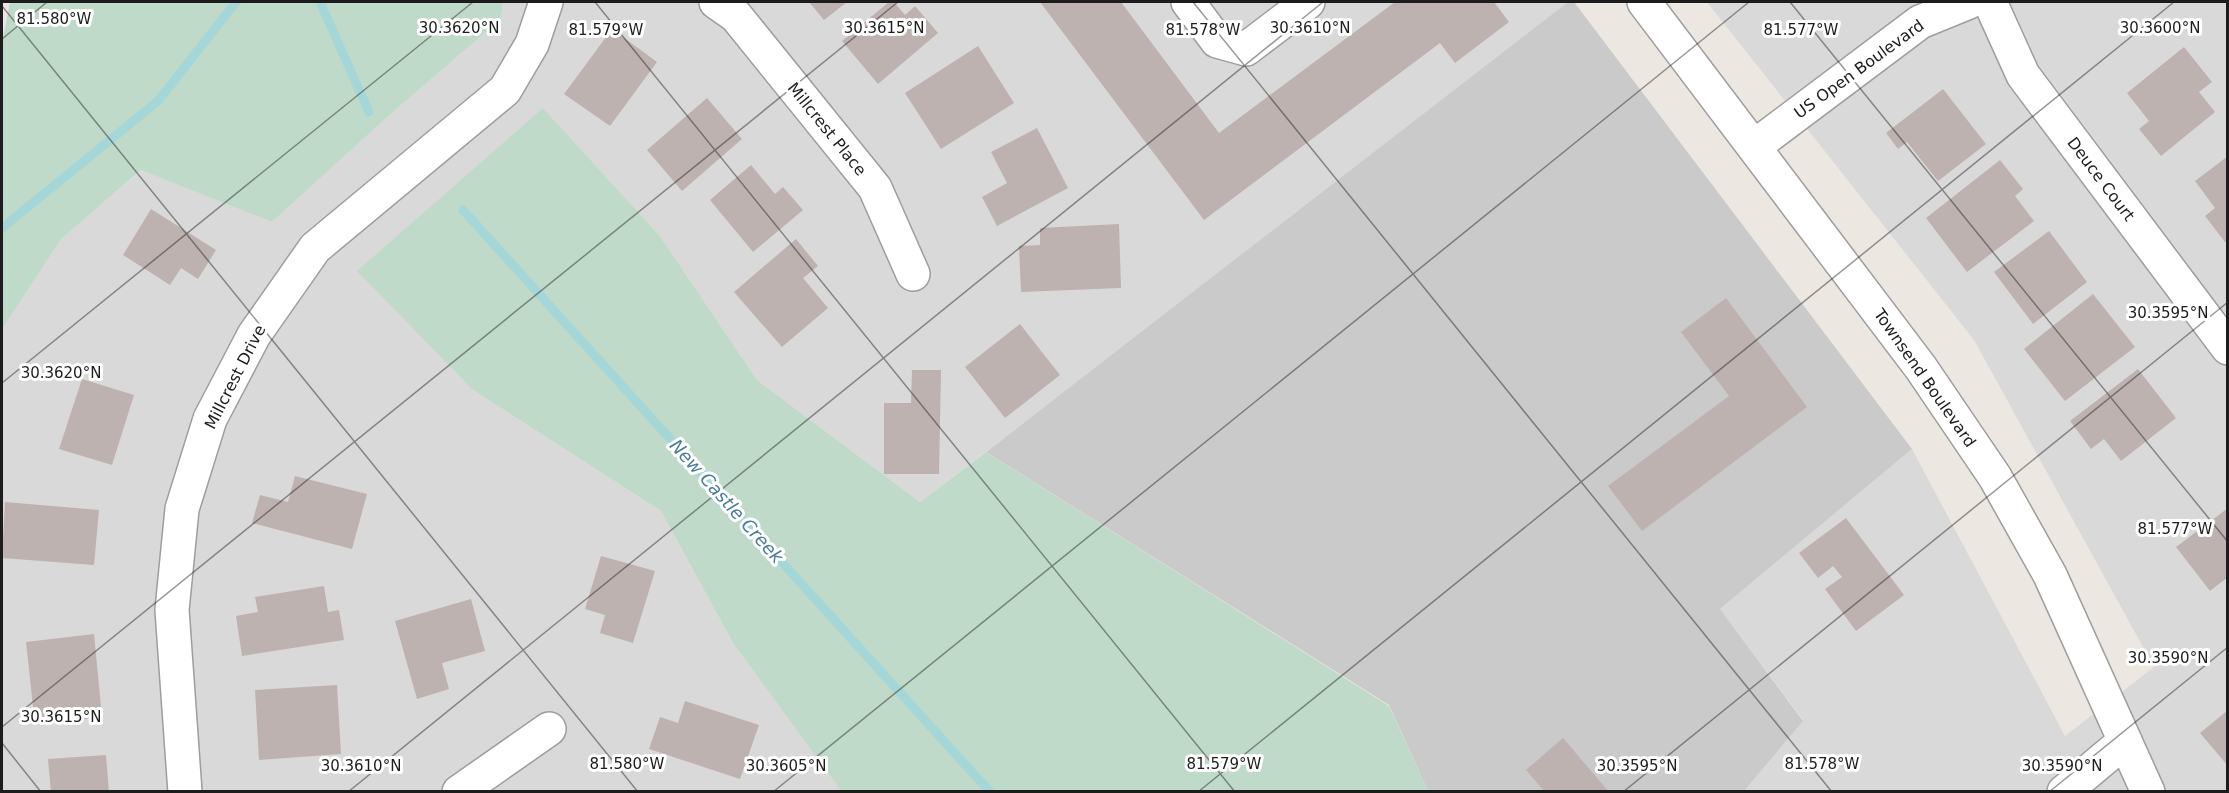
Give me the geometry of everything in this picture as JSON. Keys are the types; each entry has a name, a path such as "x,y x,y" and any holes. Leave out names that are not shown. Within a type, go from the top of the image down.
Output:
{"street":[{"name":"Millcrest Drive","path":"185,792 172,610 182,509 210,419 254,335 315,248 505,90 532,44 546,2"},
{"name":"Millcrest Place","path":"716,2 735,16 875,189 914,274"},
{"path":"1188,2 1218,41 1246,49 1308,2"},
{"name":"Townsend Boulevard","path":"1644,2 1921,368 1995,477 2050,575 2148,792"},
{"name":"US Open Boulevard","path":"1755,146 1920,22 1969,2"},
{"name":"Deuce Court","path":"1990,2 2023,75 2228,348"},
{"path":"459,792 549,729"},
{"path":"2064,792 2125,741"}],"shaded area":[{"path":"503,2 1568,2 920,502 757,380 660,236 543,108 473,390 661,511 733,643 841,791 2,792 2,329 61,238 142,170 272,222 394,111 501,19"},
{"path":"1568,2 1574,2 1912,449 1720,609 1803,721 1743,792 1428,791 1389,705 986,452"},
{"path":"1707,2 2227,2 2227,791 1743,791 1803,720 1720,609 1912,449 2065,736 2154,667 1974,340"}],"green space":[{"path":"10,2 503,2 501,19 394,111 272,222 141,170 61,239 2,329 2,42"},
{"path":"543,108 660,236 757,380 920,502 986,452 1389,706 1428,791 841,791 733,643 661,511 473,390 357,271"}],"building":[{"path":"809,2 847,2 824,20"},
{"path":"889,2 894,2 905,15 915,6 938,33 878,84 842,41"},
{"path":"1040,2 1121,2 1219,133 1395,2 1494,2 1509,22 1455,63 1440,43 1204,220"},
{"path":"612,29 657,62 610,126 564,94"},
{"path":"978,46 1014,103 941,149 905,93"},
{"path":"2184,47 2212,82 2199,92 2215,112 2161,156 2139,129 2149,121 2127,93"},
{"path":"1943,89 1986,144 1938,181 1907,142 1898,149 1886,133"},
{"path":"707,98 742,139 682,191 647,150"},
{"path":"1037,128 1068,188 997,226 982,197 1007,183 991,152"},
{"path":"2228,156 2228,240 2225,242 2205,216 2215,208 2195,181"},
{"path":"2000,160 2023,189 2015,196 2034,221 1967,272 1926,218"},
{"path":"751,165 775,194 783,187 803,210 753,252 710,200"},
{"path":"151,209 216,250 198,279 181,268 170,285 123,255"},
{"path":"1119,224 1121,288 1021,292 1019,246 1040,245 1040,228"},
{"path":"2049,231 2087,282 2033,324 1994,272"},
{"path":"796,239 818,266 803,278 828,308 782,347 734,292"},
{"path":"2093,294 2135,347 2065,401 2024,349"},
{"path":"1726,298 1807,407 1642,531 1608,486 1729,396 1681,332"},
{"path":"1020,324 1060,375 1005,418 965,367"},
{"path":"2138,369 2176,418 2121,461 2104,439 2091,449 2070,421"},
{"path":"912,370 941,370 939,474 884,474 884,403 911,403"},
{"path":"82,379 134,395 112,465 59,449"},
{"path":"295,476 367,494 352,549 252,523 260,495 288,502"},
{"path":"5,502 99,510 94,565 2,558"},
{"path":"2228,508 2228,577 2210,591 2176,547"},
{"path":"1846,518 1904,595 1856,631 1825,589 1842,577 1833,566 1818,578 1799,553"},
{"path":"601,556 655,571 633,643 600,633 605,615 585,609"},
{"path":"324,586 328,612 339,610 344,640 242,656 236,616 258,612 255,597"},
{"path":"471,599 485,651 442,663 449,689 417,699 395,621"},
{"path":"94,634 102,717 35,725 26,642"},
{"path":"337,685 341,754 259,760 255,690"},
{"path":"685,701 759,725 740,779 649,749 660,717 678,723"},
{"path":"2228,710 2228,766 2200,733"},
{"path":"1563,738 1609,792 1545,792 1526,770"},
{"path":"106,755 109,792 51,792 48,759"}],"waterway":[{"path":"2,228 158,101 236,2"},
{"path":"320,2 369,112"},
{"name":"New Castle Creek","path":"463,210 990,792"}]}
